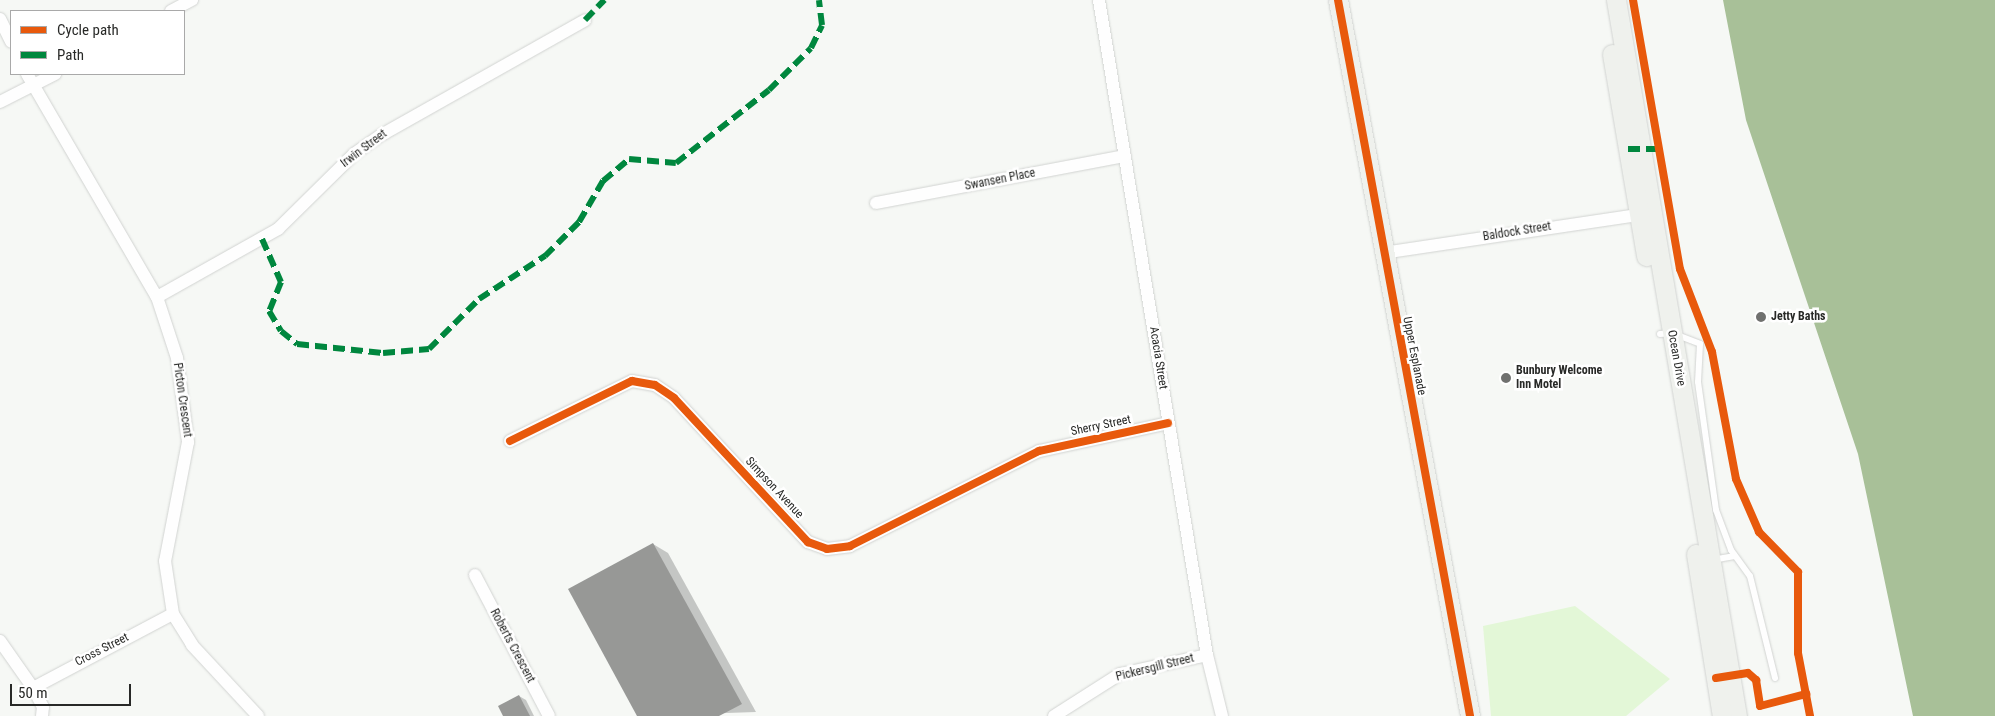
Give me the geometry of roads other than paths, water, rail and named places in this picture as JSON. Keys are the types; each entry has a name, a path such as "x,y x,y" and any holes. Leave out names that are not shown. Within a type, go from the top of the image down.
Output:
{"main road":[{"name":"Upper Esplanade","path":"1338,0 1382,253 1470,716"},
{"name":"Ocean Drive","path":"1603,0 1645,214 1704,561 1737,716"},
{"name":"Ocean Drive","path":"1616,0 1645,214"},
{"name":"Ocean Drive","path":"1704,561 1722,716"}],"street":[{"path":"173,10 192,0"},
{"name":"Acacia Street","path":"1099,0 1207,655 1222,716"},
{"path":"0,19 10,40"},
{"name":"Irwin Street","path":"156,297 278,229 348,160 384,134 585,20"},
{"name":"Picton Crescent","path":"28,75 156,297 177,358 188,442 165,561 173,614 192,645 258,716"},
{"path":"0,102 53,75"},
{"name":"Swansen Place","path":"876,204 1125,156"},
{"name":"Baldock Street","path":"1382,253 1645,214"},
{"name":"Simpson Avenue","path":"510,440 632,381 655,385 674,398 808,542 827,548 850,546 1039,451"},
{"name":"Sherry Street","path":"1039,451 1168,423"},
{"name":"Roberts Crescent","path":"475,575 549,716"},
{"name":"Cross Street","path":"33,688 173,614"},
{"path":"0,641 33,688 43,708 42,716"},
{"name":"Pickersgill Street","path":"1054,716 1120,674 1207,655"}],"lane":[{"path":"1666,333 1700,344 1698,382 1716,510 1735,556 1750,576 1774,678"},
{"path":"1704,561 1735,556"}],"place":[{"name":"Jetty Baths","path":"1761,317"},
{"name":"Bunbury Welcome Inn Motel","path":"1506,378"}]}
